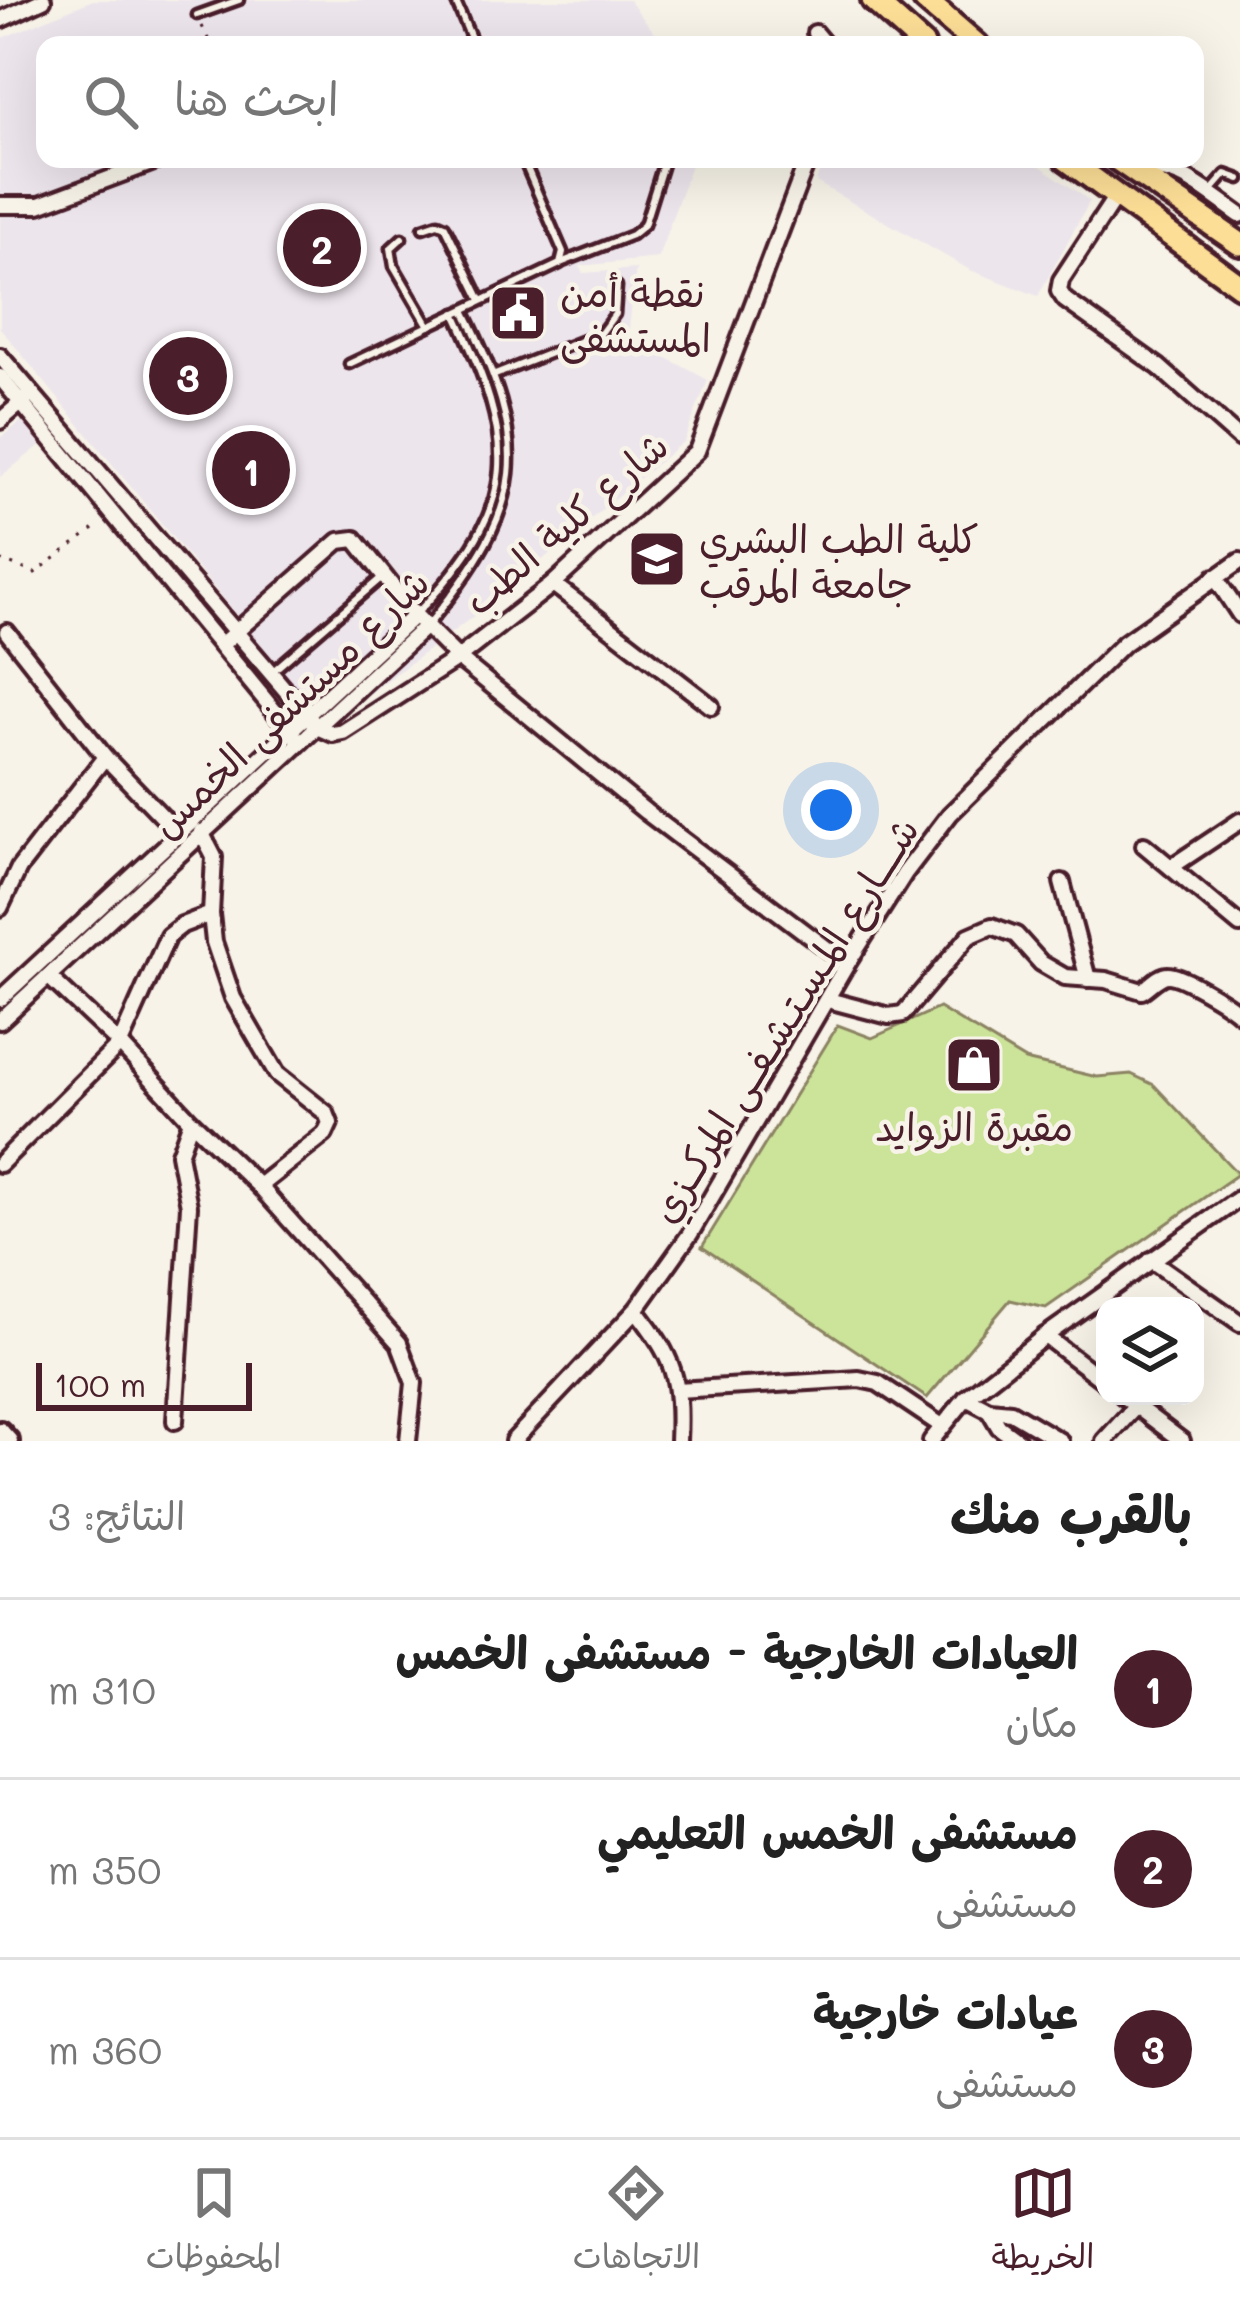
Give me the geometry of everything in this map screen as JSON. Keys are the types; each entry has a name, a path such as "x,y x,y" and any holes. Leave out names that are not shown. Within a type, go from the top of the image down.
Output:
{"highway":[{"path":"873,0 913,36"},
{"path":"925,0 967,36"},
{"path":"1078,168 1240,286"},
{"path":"1128,168 1240,244"}],"street":[{"path":"0,20 43,0"},
{"path":"0,206 39,206 138,168"},
{"name":"شارع كلية الطب","path":"313,722 333,734 343,732 458,658 553,584 697,451 805,168"},
{"path":"1168,168 1240,215"},
{"path":"1116,196 1061,280 1059,291 1159,368 1240,439"},
{"path":"0,356 112,516 295,737"},
{"path":"0,377 26,399 313,722"},
{"path":"0,422 26,399"},
{"path":"221,645 343,539 358,542 421,621 458,658 646,812 847,964"},
{"name":"شــــارع المـسـتـشـفــى المركــزي","path":"513,1441 636,1310 712,1202 847,964 905,873 950,814 1124,643 1240,561"},
{"path":"1215,577 1240,615"},
{"path":"553,584 711,706"},
{"name":"شارع مستشفى الخمس","path":"0,999 421,621"},
{"path":"7,632 105,757 179,834"},
{"name":"شارع مستشفى الخمس","path":"0,1021 295,737"},
{"path":"0,908 19,868 105,757"},
{"path":"1171,867 1240,820"},
{"path":"201,832 214,857 214,942 233,998 272,1066 326,1113 330,1123 325,1134 259,1186"},
{"path":"1144,845 1240,925"},
{"path":"1062,882 1088,979"},
{"path":"0,1164 120,1044 162,945 174,930 211,914"},
{"path":"828,1000 889,1016 903,1014 969,936 992,926 1016,935 1049,969 1075,980 1142,991 1162,976 1172,976 1219,996 1240,1014"},
{"path":"48,976 259,1186 399,1342 414,1383 407,1441"},
{"path":"175,1421 189,1206 179,1154 191,1121"},
{"path":"932,1441 966,1398 1240,1198"},
{"path":"1151,1260 1240,1323"},
{"path":"636,1310 665,1347 677,1390 678,1441"},
{"path":"1046,1336 1096,1375"},
{"path":"677,1390 859,1379 878,1383 942,1426"},
{"path":"966,1398 988,1410 1011,1412 1060,1441"},
{"path":"1104,1441 1127,1405"},
{"path":"1135,1405 1182,1441"},
{"path":"988,1410 998,1426 1018,1441"},
{"path":"0,1432 9,1441"}],"lane":[{"path":"196,15 239,0"},
{"path":"455,0 470,36"},
{"path":"527,168 563,262"},
{"path":"349,364 563,262 632,235 644,225 662,168"},
{"path":"1209,193 1226,174 1240,179"},
{"path":"423,228 438,223 445,226 481,300"},
{"path":"402,238 391,248 394,266 429,326"},
{"path":"495,374 601,332 615,314 617,286"},
{"name":"شارع مستشفى الخمس","path":"421,621 481,555 506,492 511,432 495,374 460,312"},
{"name":"شارع مستشفى الخمس","path":"421,621 486,521 500,461 500,433 491,395 460,312"},
{"path":"271,673 384,575"}],"path":[{"path":"0,560 35,573 112,516"}],"shaded area":[{"path":"93,0 629,0 657,36 36,36 36,168 690,168 658,258 580,266 583,273 636,269 628,337 708,380 684,441 490,604 327,725 0,328 0,39"},
{"path":"821,168 1043,168 1090,201 1038,296 970,270 816,182"},
{"path":"22,421 41,445 0,477 0,438"}],"green space":[{"path":"939,1008 1025,1060 1097,1077 1131,1074 1154,1085 1238,1174 1046,1308 1010,1300 927,1398 702,1247 838,1025 872,1038"}],"place":[{"name":"مستشفى الخمس التعليمي","path":"322,248"},
{"name":"نقطة أمن المستشفى","path":"518,313"},
{"name":"عيادات خارجية","path":"188,376"},
{"name":"العيادات الخارجية - مستشفى الخمس","path":"251,470"},
{"name":"كلية الطب البشري جامعة المرقب","path":"657,559"},
{"name":"مقبرة الزوايد","path":"974,1065"}]}
